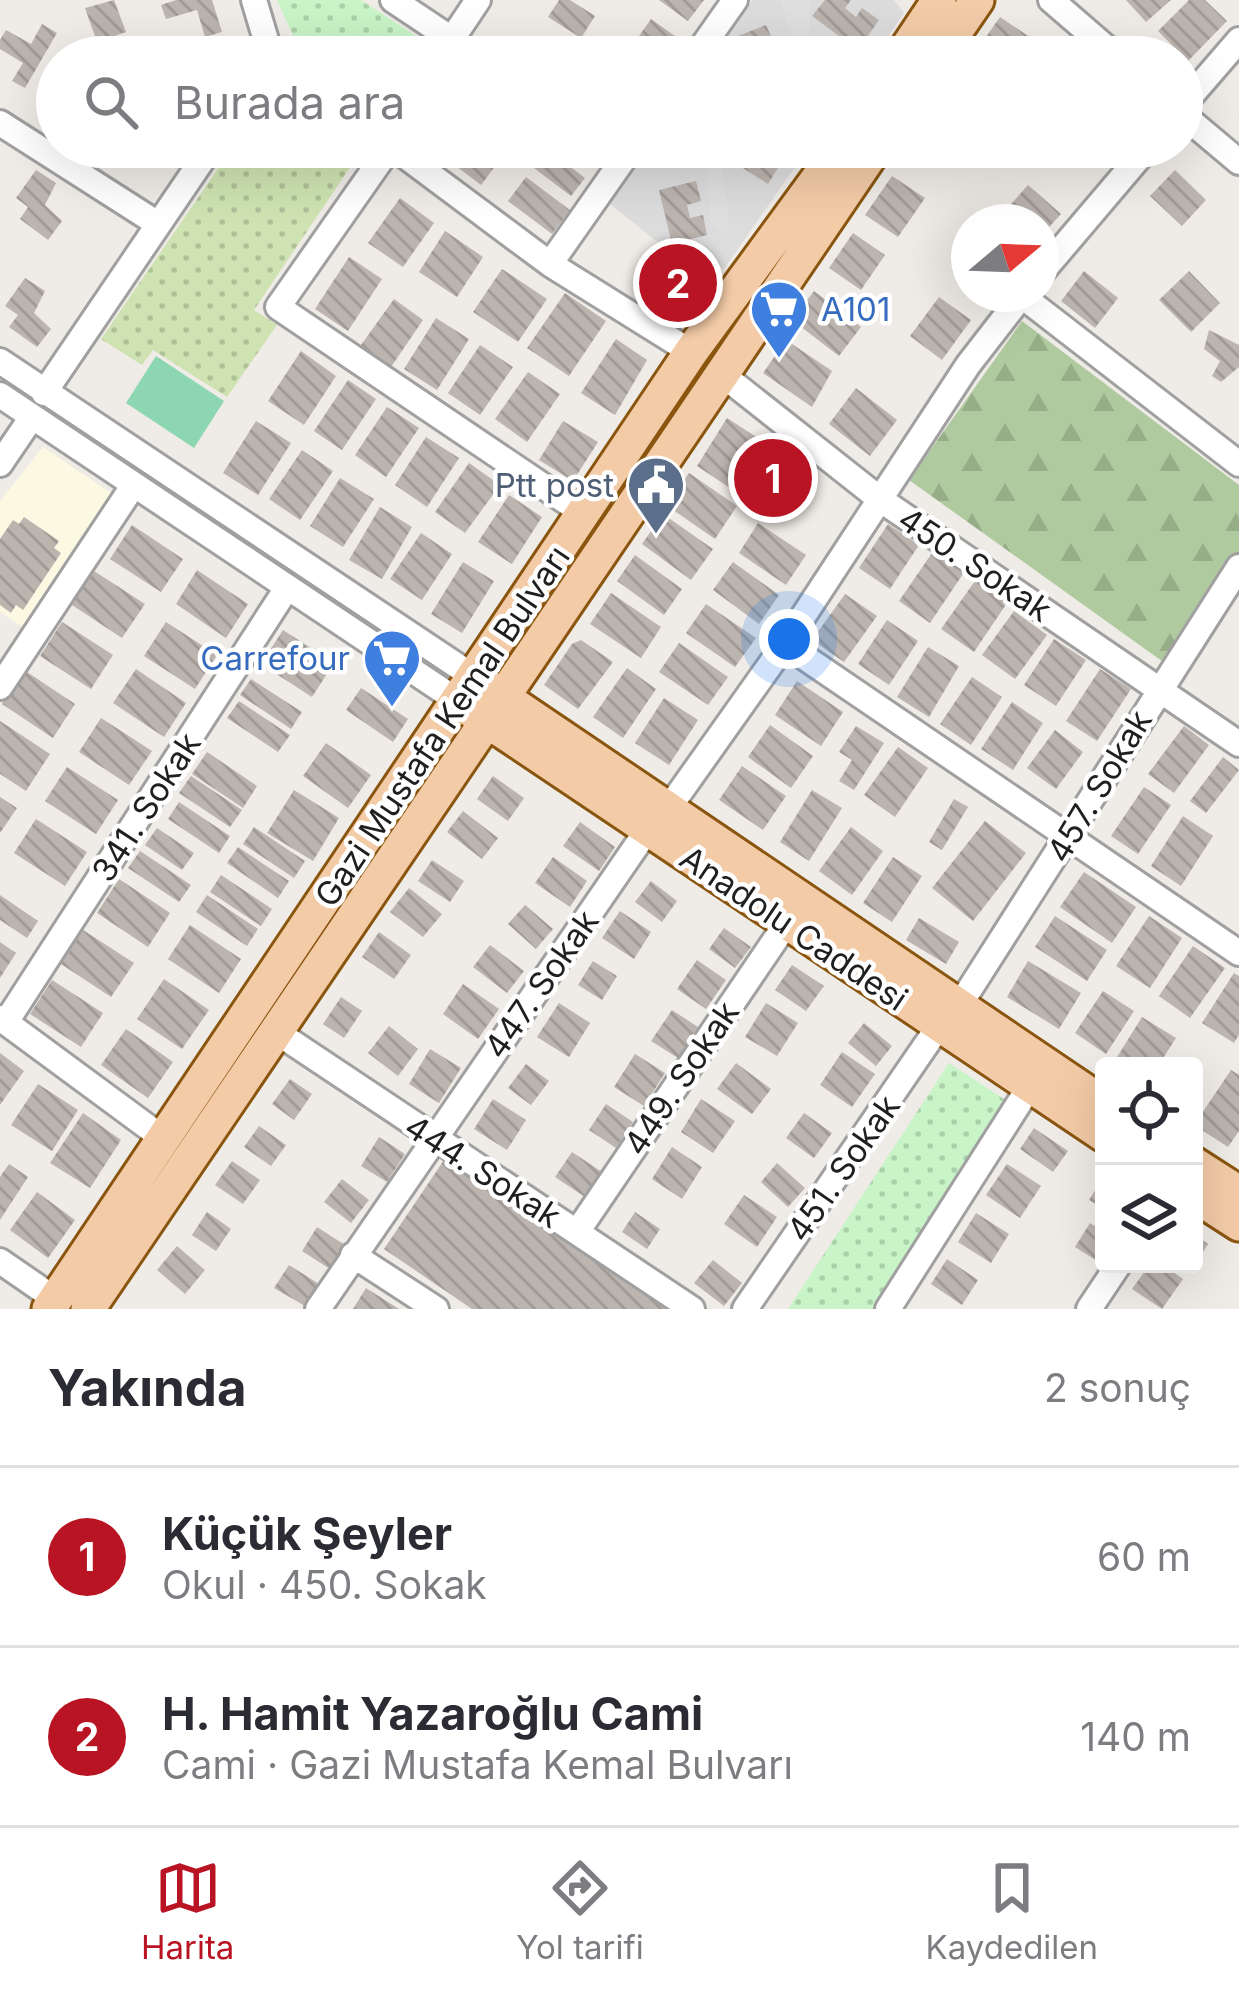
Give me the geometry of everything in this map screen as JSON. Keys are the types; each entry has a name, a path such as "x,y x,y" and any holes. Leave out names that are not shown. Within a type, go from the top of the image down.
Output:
{"main road":[{"path":"915,36 939,0"},
{"path":"952,36 977,0"},
{"name":"Gazi Mustafa Kemal Bulvarı","path":"64,1306 275,1031 479,699 584,513 691,352 826,168"},
{"name":"Gazi Mustafa Kemal Bulvarı","path":"64,1306 164,1138 861,168"},
{"name":"Anadolu Caddesi","path":"479,699 949,1016 1030,1086 1095,1129"},
{"name":"Anadolu Caddesi","path":"658,819 786,924 1095,1099"},
{"path":"1196,1165 1239,1193"},
{"path":"1203,1201 1239,1224"}],"street":[{"path":"254,0 265,36"},
{"path":"393,0 433,36"},
{"path":"453,36 478,0"},
{"path":"710,36 735,0"},
{"path":"1051,0 1093,36"},
{"path":"1203,84 1239,40"},
{"path":"0,123 36,146"},
{"path":"1203,130 1239,163"},
{"path":"70,168 158,224"},
{"path":"44,392 197,168"},
{"path":"376,168 278,307 584,513"},
{"path":"420,168 550,264 691,352"},
{"path":"550,264 617,168"},
{"path":"1059,252 1130,168"},
{"name":"447. Sokak","path":"318,1309 785,644 968,365 1009,312"},
{"path":"1044,312 1239,464"},
{"name":"Anadolu Caddesi","path":"0,362 479,699"},
{"name":"450. Sokak","path":"719,372 881,500 1239,744"},
{"name":"Anadolu Caddesi","path":"0,395 286,591 479,699"},
{"path":"0,464 32,417"},
{"path":"0,687 133,487"},
{"name":"457. Sokak","path":"949,1016 1068,839 1158,688 1239,567"},
{"name":"341. Sokak","path":"3,1020 286,591"},
{"path":"785,644 1239,953"},
{"name":"449. Sokak","path":"577,1232 786,924"},
{"name":"451. Sokak","path":"745,1309 949,1016"},
{"path":"3,1020 164,1138"},
{"name":"444. Sokak","path":"275,1031 692,1309"},
{"path":"888,1309 1030,1086"},
{"path":"353,1255 436,1309"},
{"path":"0,1261 64,1306"},
{"path":"1090,1309 1113,1273"}],"shaded area":[{"path":"752,0 894,0 904,13 888,36 727,36"},
{"path":"781,0 810,0 809,36 791,36"},
{"path":"634,168 794,168 724,269 691,245 666,249 609,203"},
{"path":"707,168 722,168 727,236 710,222"},
{"path":"43,447 114,495 23,627 0,612 0,501"}],"green space":[{"path":"277,0 361,0 416,36 293,36"},
{"path":"219,168 350,168 254,310 277,325 227,397 153,350 142,365 101,339"},
{"path":"1022,321 1239,485 1239,554 1166,664 909,480"},
{"path":"156,356 224,401 194,448 126,403"},
{"path":"949,1063 1010,1103 875,1309 788,1309"}],"building":[{"path":"114,0 126,32 95,36 85,8"},
{"path":"212,0 222,32 205,36 197,10 166,19 161,5"},
{"path":"559,0 570,0 595,16 582,36 548,17"},
{"path":"659,0 704,0 688,21"},
{"path":"825,0 851,0 845,8 856,17 862,8 879,20 868,36 839,36 812,16"},
{"path":"1126,0 1171,0 1146,22"},
{"path":"1189,0 1205,0 1227,21 1203,46 1203,36 1163,36 1158,31"},
{"path":"1000,17 1028,36 987,36"},
{"path":"651,19 675,36 639,36"},
{"path":"42,24 57,33 36,36 36,69 25,88 12,81 23,63 0,49 0,40 6,30 31,44"},
{"path":"766,25 771,36 738,36"},
{"path":"459,168 494,168 481,185"},
{"path":"534,168 572,168 585,178 571,196"},
{"path":"743,168 778,168 768,184"},
{"path":"36,170 56,183 45,205 62,221 48,240 20,219 28,207 16,198"},
{"path":"1175,170 1206,200 1182,226 1150,196"},
{"path":"892,176 925,198 898,237 865,215"},
{"path":"526,177 570,210 552,234 508,201"},
{"path":"696,181 701,201 687,205 690,218 703,215 707,235 672,244 659,190"},
{"path":"1028,185 1050,204 1011,204"},
{"path":"400,198 434,223 403,267 368,243"},
{"path":"445,231 483,257 457,297 419,272"},
{"path":"853,233 885,255 861,290 829,268"},
{"path":"677,250 718,278 688,322 637,288 660,253"},
{"path":"349,257 382,279 348,331 315,309"},
{"path":"502,269 547,299 518,342 473,312"},
{"path":"1084,271 1118,298 1095,328 1061,301"},
{"path":"1189,271 1220,303 1191,332 1159,300"},
{"path":"25,278 45,291 34,313 51,329 37,347 9,327 18,315 5,306"},
{"path":"814,291 861,327 839,356 792,320"},
{"path":"565,293 606,321 569,376 527,348"},
{"path":"939,297 951,306 951,312 971,320 942,360 910,336"},
{"path":"394,299 423,320 391,367 361,345"},
{"path":"436,318 469,339 437,390 404,369"},
{"path":"1209,330 1239,345 1239,367 1221,382 1212,376 1220,361 1204,349"},
{"path":"616,339 647,360 615,415 581,393"},
{"path":"786,340 832,371 812,407 763,373"},
{"path":"480,345 513,367 480,415 448,393"},
{"path":"301,351 336,376 304,425 268,401"},
{"path":"528,372 560,394 527,442 495,419"},
{"path":"348,380 376,399 342,450 314,431"},
{"path":"856,388 897,420 870,456 829,424"},
{"path":"387,407 419,428 386,477 355,455"},
{"path":"727,418 764,442 733,490 697,466"},
{"path":"256,421 291,443 258,495 223,473"},
{"path":"563,421 598,442 573,481 539,460"},
{"path":"426,437 459,458 427,507 395,485"},
{"path":"772,444 804,466 773,511 741,489"},
{"path":"302,450 333,471 300,520 269,499"},
{"path":"469,463 500,485 465,533 435,512"},
{"path":"689,473 737,506 715,539 666,505"},
{"path":"340,478 374,499 343,547 310,526"},
{"path":"509,495 542,517 512,564 478,542"},
{"path":"380,507 412,527 382,579 349,560"},
{"path":"663,514 713,549 691,580 642,544"},
{"path":"24,517 59,541 54,548 61,553 23,610 16,605 11,613 0,605 0,539 13,520 19,524"},
{"path":"758,523 806,555 786,585 739,553"},
{"path":"888,524 919,545 890,589 859,568"},
{"path":"132,525 183,559 161,592 110,559"},
{"path":"421,533 452,554 422,600 390,579"},
{"path":"932,553 963,574 930,623 899,601"},
{"path":"635,555 682,589 664,615 617,581"},
{"path":"463,562 494,581 462,633 431,614"},
{"path":"733,562 779,595 759,624 713,590"},
{"path":"197,570 248,604 226,638 176,604"},
{"path":"94,571 145,604 122,638 72,605"},
{"path":"975,581 1007,603 974,652 941,629"},
{"path":"611,593 661,627 641,658 590,624"},
{"path":"845,594 877,616 844,662 812,640"},
{"path":"706,604 756,638 735,667 686,633"},
{"path":"1014,611 1047,635 1015,679 982,655"},
{"path":"887,620 918,641 889,685 858,664"},
{"path":"62,622 113,655 91,689 40,656"},
{"path":"166,622 217,655 195,689 144,656"},
{"path":"283,630 334,663 312,697 261,664"},
{"path":"1054,639 1086,660 1056,706 1024,685"},
{"path":"581,640 613,662 578,709 544,685 572,644"},
{"path":"679,643 728,677 708,705 659,672"},
{"path":"928,647 959,666 929,717 897,697"},
{"path":"627,668 656,689 623,738 593,717"},
{"path":"136,669 186,703 164,737 113,703"},
{"path":"1100,669 1131,689 1097,741 1066,721"},
{"path":"24,670 75,704 53,738 2,704"},
{"path":"972,677 1002,697 971,745 940,724"},
{"path":"251,679 302,712 291,729 240,695"},
{"path":"797,681 843,712 821,746 775,715"},
{"path":"361,688 408,719 393,742 346,710"},
{"path":"664,698 698,720 669,765 635,743"},
{"path":"239,701 290,735 278,752 227,718"},
{"path":"1012,702 1043,723 1013,770 981,749"},
{"path":"101,718 152,751 129,785 79,752"},
{"path":"0,721 50,754 26,791 0,774"},
{"path":"770,725 813,756 791,788 748,757"},
{"path":"856,726 884,743 854,790 839,781 852,760 839,752"},
{"path":"1184,726 1209,745 1174,793 1148,774"},
{"path":"1055,730 1083,752 1056,789 1027,768"},
{"path":"326,743 371,775 348,808 303,776"},
{"path":"898,747 928,768 895,817 864,795"},
{"path":"207,752 257,786 243,808 192,774"},
{"path":"1223,757 1239,770 1206,813 1190,801"},
{"path":"742,766 786,796 763,830 719,800"},
{"path":"67,767 118,800 96,834 45,801"},
{"path":"191,776 242,810 230,827 179,793"},
{"path":"493,776 524,798 508,821 477,799"},
{"path":"1144,787 1171,805 1138,854 1111,836"},
{"path":"294,790 339,818 313,861 267,833"},
{"path":"812,790 842,808 809,861 780,842"},
{"path":"0,797 17,808 0,833"},
{"path":"954,799 968,807 942,850 929,842"},
{"path":"179,802 230,836 219,853 168,819"},
{"path":"463,811 498,838 482,859 447,832"},
{"path":"1183,816 1213,836 1181,886 1151,866"},
{"path":"36,819 87,852 65,886 14,853"},
{"path":"985,821 1026,853 973,921 932,888"},
{"path":"580,822 615,847 599,871 563,846"},
{"path":"254,827 305,861 294,878 243,844"},
{"path":"851,827 883,851 852,895 819,871"},
{"path":"157,828 194,853 182,870 145,845"},
{"path":"238,847 289,881 278,898 227,863"},
{"path":"140,851 191,885 179,902 128,868"},
{"path":"553,857 587,881 570,907 535,883"},
{"path":"893,857 922,876 892,922 863,903"},
{"path":"432,860 464,881 450,902 418,881"},
{"path":"1084,872 1136,907 1112,943 1060,907"},
{"path":"221,875 272,909 261,926 210,892"},
{"path":"119,879 170,913 148,947 97,913"},
{"path":"651,881 677,901 662,922 635,902"},
{"path":"409,888 442,914 423,937 390,912"},
{"path":"0,895 38,921 27,938 0,920"},
{"path":"207,895 258,929 247,946 196,912"},
{"path":"525,905 553,929 536,949 508,924"},
{"path":"620,911 651,932 634,959 602,938"},
{"path":"1055,916 1107,950 1087,981 1035,947"},
{"path":"1149,916 1182,938 1150,988 1116,966"},
{"path":"919,918 959,942 946,964 906,940"},
{"path":"190,925 241,959 219,993 168,959"},
{"path":"724,928 751,947 735,968 709,949"},
{"path":"83,930 134,963 111,997 61,964"},
{"path":"379,932 411,955 394,979 362,957"},
{"path":"0,942 16,953 0,978"},
{"path":"490,945 524,971 507,993 473,967"},
{"path":"1193,946 1225,968 1190,1018 1159,996"},
{"path":"697,960 726,980 706,1009 677,989"},
{"path":"593,961 617,976 602,1000 578,985"},
{"path":"1028,961 1081,993 1059,1029 1007,997"},
{"path":"792,965 824,986 806,1011 775,990"},
{"path":"1234,973 1239,976 1239,1035 1234,1043 1202,1023"},
{"path":"164,979 209,1010 182,1049 137,1019"},
{"path":"52,980 103,1013 81,1047 30,1014"},
{"path":"463,984 499,1009 478,1039 443,1014"},
{"path":"1103,991 1134,1011 1106,1054 1075,1033"},
{"path":"341,997 362,1011 344,1038 323,1024"},
{"path":"559,1003 590,1023 569,1057 537,1037"},
{"path":"766,1003 798,1023 777,1056 745,1037"},
{"path":"672,1010 698,1027 678,1058 651,1041"},
{"path":"1142,1017 1176,1038 1164,1057 1117,1057"},
{"path":"864,1023 892,1046 876,1066 848,1043"},
{"path":"389,1026 418,1049 398,1076 368,1053"},
{"path":"126,1029 173,1062 148,1098 101,1065"},
{"path":"430,1049 461,1068 439,1103 409,1084"},
{"path":"842,1052 875,1074 852,1107 820,1085"},
{"path":"0,1053 24,1071 0,1105"},
{"path":"635,1054 665,1073 644,1106 614,1087"},
{"path":"736,1063 771,1089 752,1114 717,1089"},
{"path":"526,1064 549,1081 531,1105 508,1088"},
{"path":"1231,1070 1239,1075 1239,1131 1228,1147 1203,1131 1203,1112"},
{"path":"290,1079 312,1094 294,1120 272,1104"},
{"path":"38,1084 78,1110 52,1151 11,1125"},
{"path":"493,1099 526,1120 507,1150 474,1129"},
{"path":"701,1099 735,1121 713,1153 681,1132"},
{"path":"606,1104 633,1122 616,1148 589,1130"},
{"path":"83,1113 121,1140 90,1188 50,1163"},
{"path":"804,1113 832,1133 814,1158 786,1138"},
{"path":"259,1126 286,1145 271,1166 244,1147"},
{"path":"1034,1128 1068,1151 1053,1172 1020,1149"},
{"path":"379,1137 405,1154 387,1182 361,1166"},
{"path":"672,1147 702,1167 682,1199 652,1179"},
{"path":"572,1152 605,1174 588,1199 555,1177"},
{"path":"446,1157 668,1309 472,1309 384,1249"},
{"path":"232,1161 260,1180 243,1204 215,1185"},
{"path":"777,1163 805,1188 788,1207 761,1182"},
{"path":"9,1164 28,1177 0,1220 0,1177"},
{"path":"1007,1164 1041,1186 1020,1218 986,1195"},
{"path":"342,1179 369,1200 351,1223 324,1202"},
{"path":"37,1192 75,1220 48,1258 10,1230"},
{"path":"744,1195 777,1217 757,1247 724,1224"},
{"path":"207,1212 231,1229 216,1251 192,1235"},
{"path":"635,1212 660,1229 647,1249 622,1232"},
{"path":"976,1213 1009,1234 991,1263 958,1242"},
{"path":"1090,1223 1095,1226 1095,1260 1075,1247"},
{"path":"317,1227 345,1245 330,1269 302,1251"},
{"path":"177,1246 205,1270 185,1294 157,1270"},
{"path":"947,1259 978,1280 962,1305 931,1284"},
{"path":"713,1260 742,1283 724,1306 694,1283"},
{"path":"289,1265 319,1284 305,1306 274,1288"},
{"path":"1144,1273 1175,1273 1183,1279 1162,1309 1132,1289"},
{"path":"366,1288 399,1309 353,1309"}],"place":[{"name":"H. Hamit Yazaroğlu Cami","path":"678,283"},
{"name":"A101","path":"779,360"},
{"name":"Küçük Şeyler","path":"773,478"},
{"name":"Ptt post","path":"656,536"},
{"name":"Carrefour","path":"392,709"}]}
